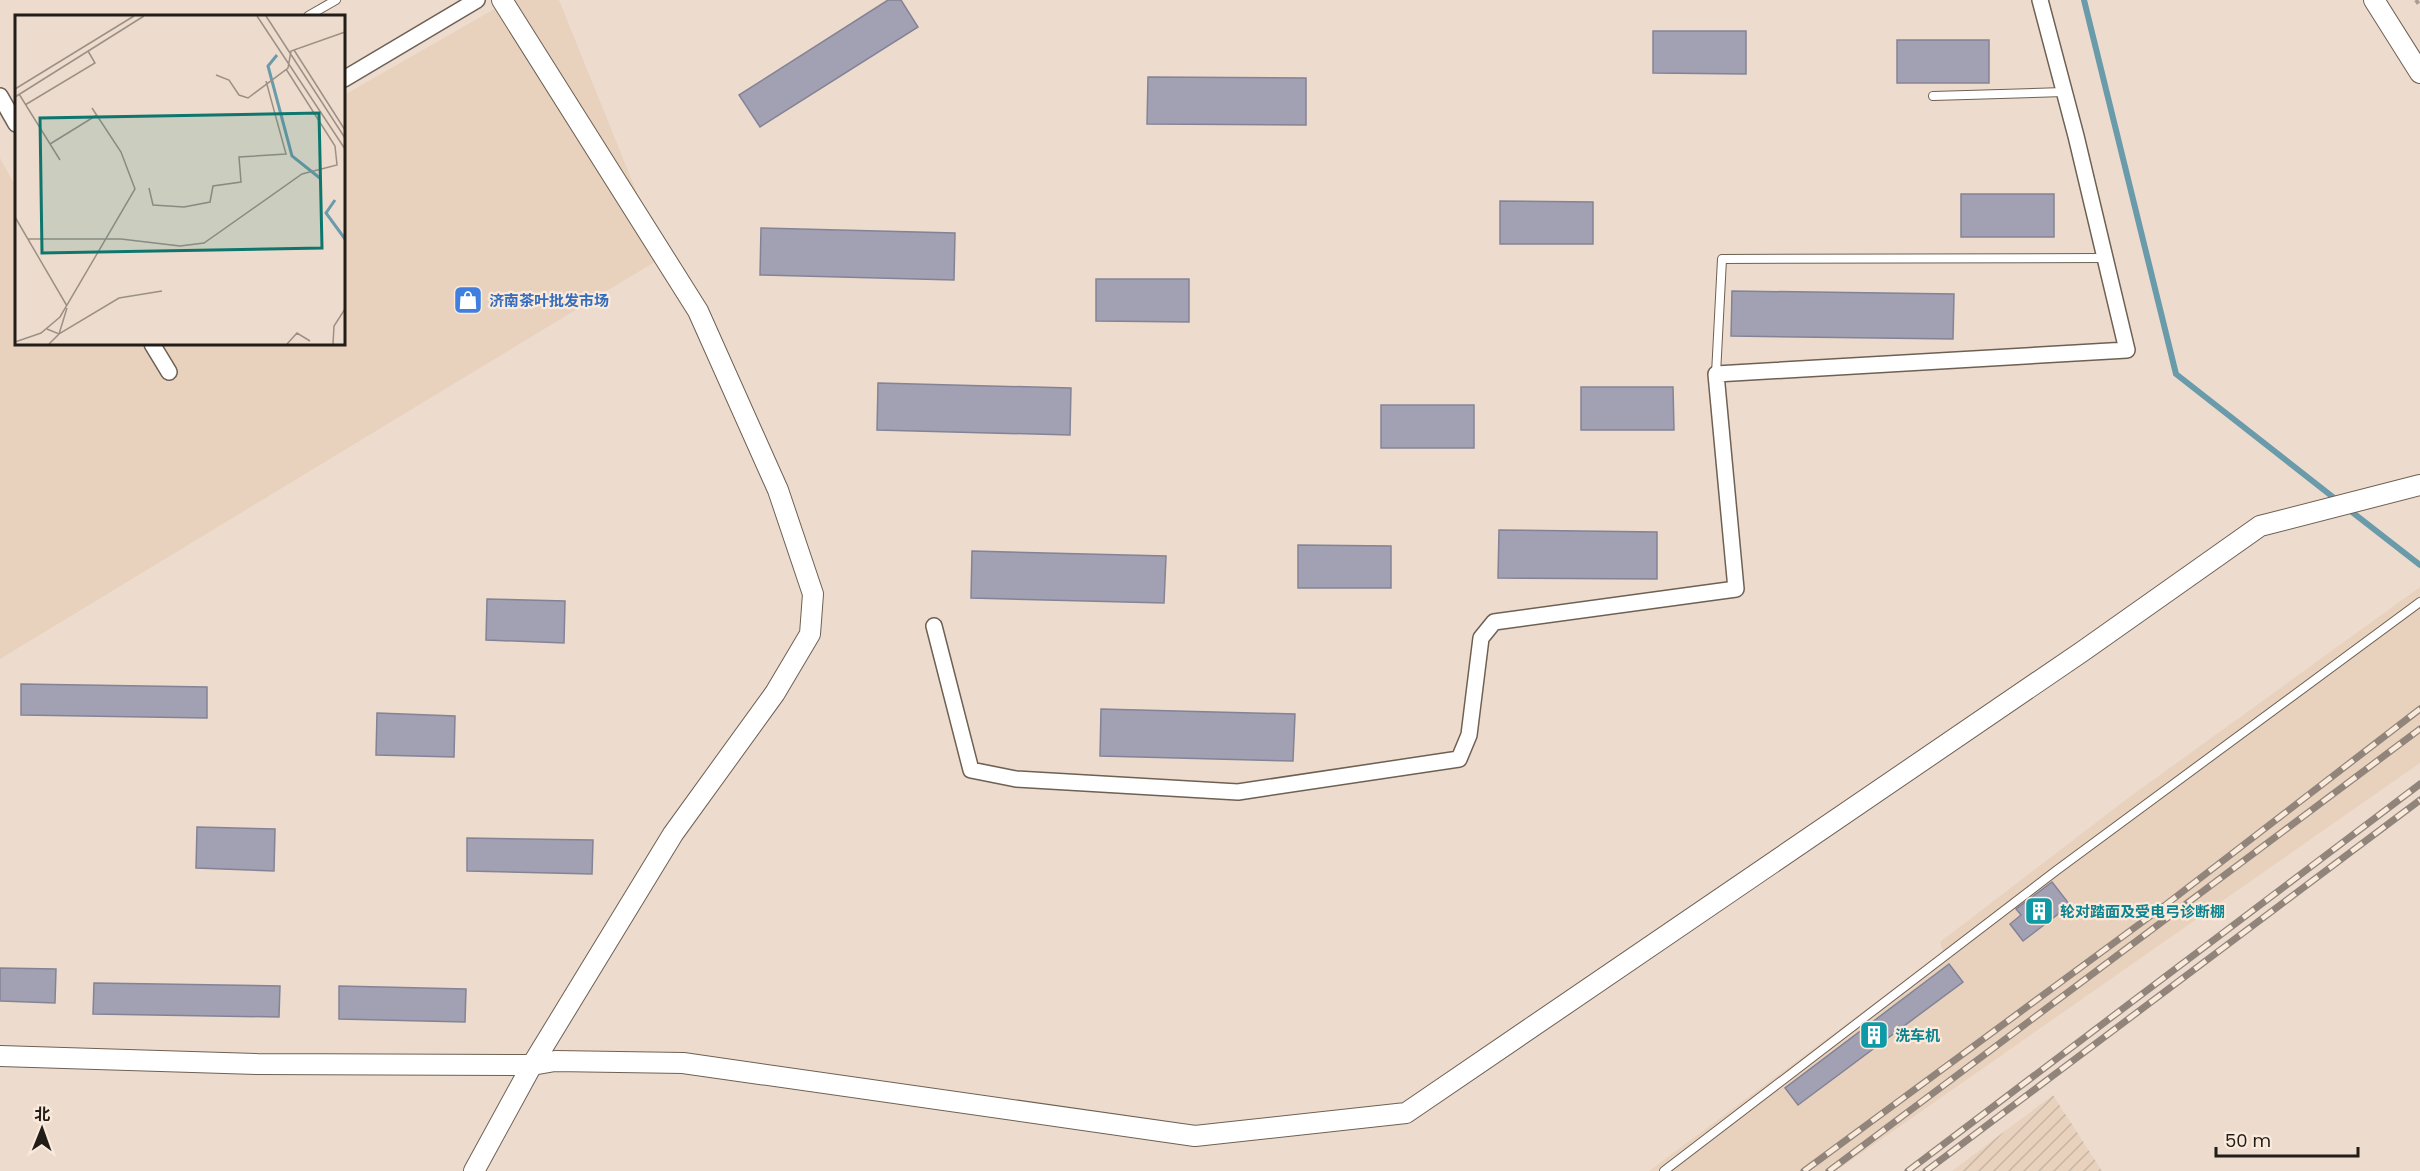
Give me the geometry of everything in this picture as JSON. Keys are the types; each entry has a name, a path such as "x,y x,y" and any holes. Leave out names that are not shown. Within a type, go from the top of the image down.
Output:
{"street":[{"path":"345,78 477,0"},
{"path":"474,1171 532,1065 673,834 775,693 799,654 810,634 813,594 778,490 698,311 502,0"},
{"path":"934,626 971,770 1016,779 1238,792 1459,759 1469,735 1481,638 1494,622 1736,589 1716,374 2127,350 2040,0"},
{"path":"2374,0 2420,73"},
{"path":"0,96 15,122"},
{"path":"153,345 169,372"},
{"path":"0,1056 257,1064 532,1065 555,1061 683,1063 1194,1136 1406,1113 2083,651 2260,526 2420,485"}],"lane":[{"path":"310,15 336,0"},
{"path":"1933,96 2064,92"},
{"path":"1716,374 1722,259 2105,258"},
{"path":"1664,1171 2057,870 2420,602"}],"path":[{"path":"2416,0 2420,6"}],"shaded area":[{"name":"济南茶叶批发市场","path":"510,0 559,0 663,257 0,659 0,158 15,185 15,345 345,345 345,94"},
{"path":"2420,587 2420,763 1836,1171 1649,1171 1943,952 1940,942 2128,798"},
{"path":"2053,1095 2102,1171 1952,1171"}],"building":[{"path":"888,0 901,0 918,27 760,127 739,95"},
{"path":"1653,31 1746,31 1746,74 1653,73"},
{"path":"1897,40 1989,40 1989,83 1897,83"},
{"path":"1148,77 1306,78 1306,125 1147,124"},
{"path":"1961,194 2054,194 2054,237 1961,237"},
{"path":"1500,201 1593,202 1593,244 1500,244"},
{"path":"761,228 955,233 954,280 760,275"},
{"path":"1096,279 1189,279 1189,322 1096,321"},
{"path":"1732,291 1954,294 1953,339 1731,336"},
{"path":"878,383 1071,388 1070,435 877,430"},
{"path":"1581,387 1673,387 1674,430 1581,430"},
{"path":"1381,405 1474,405 1474,448 1381,448"},
{"path":"1499,530 1657,532 1657,579 1498,578"},
{"path":"1298,545 1391,546 1391,588 1298,588"},
{"path":"972,551 1166,556 1164,603 971,598"},
{"path":"487,599 565,601 564,643 486,640"},
{"path":"21,684 207,687 207,718 21,715"},
{"path":"1101,709 1295,714 1293,761 1100,756"},
{"path":"377,713 455,716 454,757 376,755"},
{"path":"197,827 275,829 274,871 196,868"},
{"path":"467,838 593,840 592,874 467,871"},
{"name":"轮对踏面及受电弓诊断棚","path":"2052,882 2070,905 2023,941 2010,924 2021,915 2016,909"},
{"name":"洗车机","path":"1949,964 1963,982 1798,1105 1785,1088"},
{"path":"0,968 56,969 55,1003 0,1001"},
{"path":"94,983 280,986 279,1017 93,1014"},
{"path":"339,986 466,989 465,1022 339,1019"}],"waterway":[{"path":"2084,0 2176,374 2338,501"},
{"path":"2348,509 2420,565"}],"railway":[{"path":"1804,1171 2164,906 2420,709"},
{"path":"1829,1171 2420,729"},
{"path":"1908,1171 2420,784"},
{"path":"1926,1171 2420,800"}],"place":[{"name":"济南茶叶批发市场","path":"468,300"},
{"name":"轮对踏面及受电弓诊断棚","path":"2039,911"},
{"name":"洗车机","path":"1874,1035"}]}
